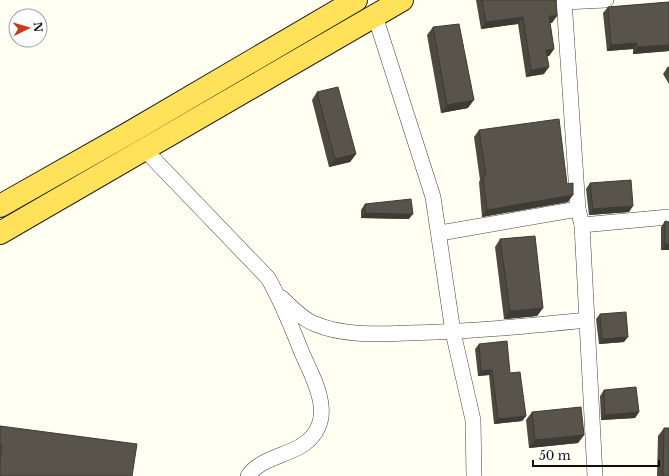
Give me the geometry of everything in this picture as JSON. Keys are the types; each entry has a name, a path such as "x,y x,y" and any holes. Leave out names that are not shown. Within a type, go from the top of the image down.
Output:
{"highway":[{"path":"0,206 129,134 356,0"},
{"path":"0,233 402,0"}],"street":[{"path":"595,476 582,224 578,209 565,1 606,0"},
{"path":"375,16 433,198 440,233 452,332 473,420 474,476"},
{"path":"145,150 264,274 277,293 316,384 321,405 320,423 315,435 303,445 262,464 248,476"},
{"path":"440,233 578,209"},
{"path":"582,224 669,217"},
{"path":"277,293 298,313 313,324 332,330 369,334 452,332 587,320"}],"building":[{"path":"482,0 556,0 557,16 549,16 554,49 546,50 549,67 531,70 523,17 486,22"},
{"path":"669,2 669,45 637,47 637,43 611,45 608,7"},
{"path":"459,24 474,100 447,105 433,27"},
{"path":"338,87 356,154 335,159 317,92"},
{"path":"559,119 567,184 573,183 573,195 487,210 483,175 486,175 479,130"},
{"path":"631,180 633,206 593,209 590,183"},
{"path":"411,199 413,214 365,213 365,204"},
{"path":"665,221 669,222 669,244 665,244"},
{"path":"535,236 543,308 510,311 500,239"},
{"path":"626,312 628,337 602,339 600,314"},
{"path":"507,341 510,373 520,372 526,416 498,419 492,370 481,371 479,344"},
{"path":"636,387 639,412 605,415 604,390"},
{"path":"581,407 584,435 535,440 532,412"},
{"path":"0,426 137,444 132,476 0,476 2,445 0,445"},
{"path":"664,428 669,428 669,476 663,476"}]}
